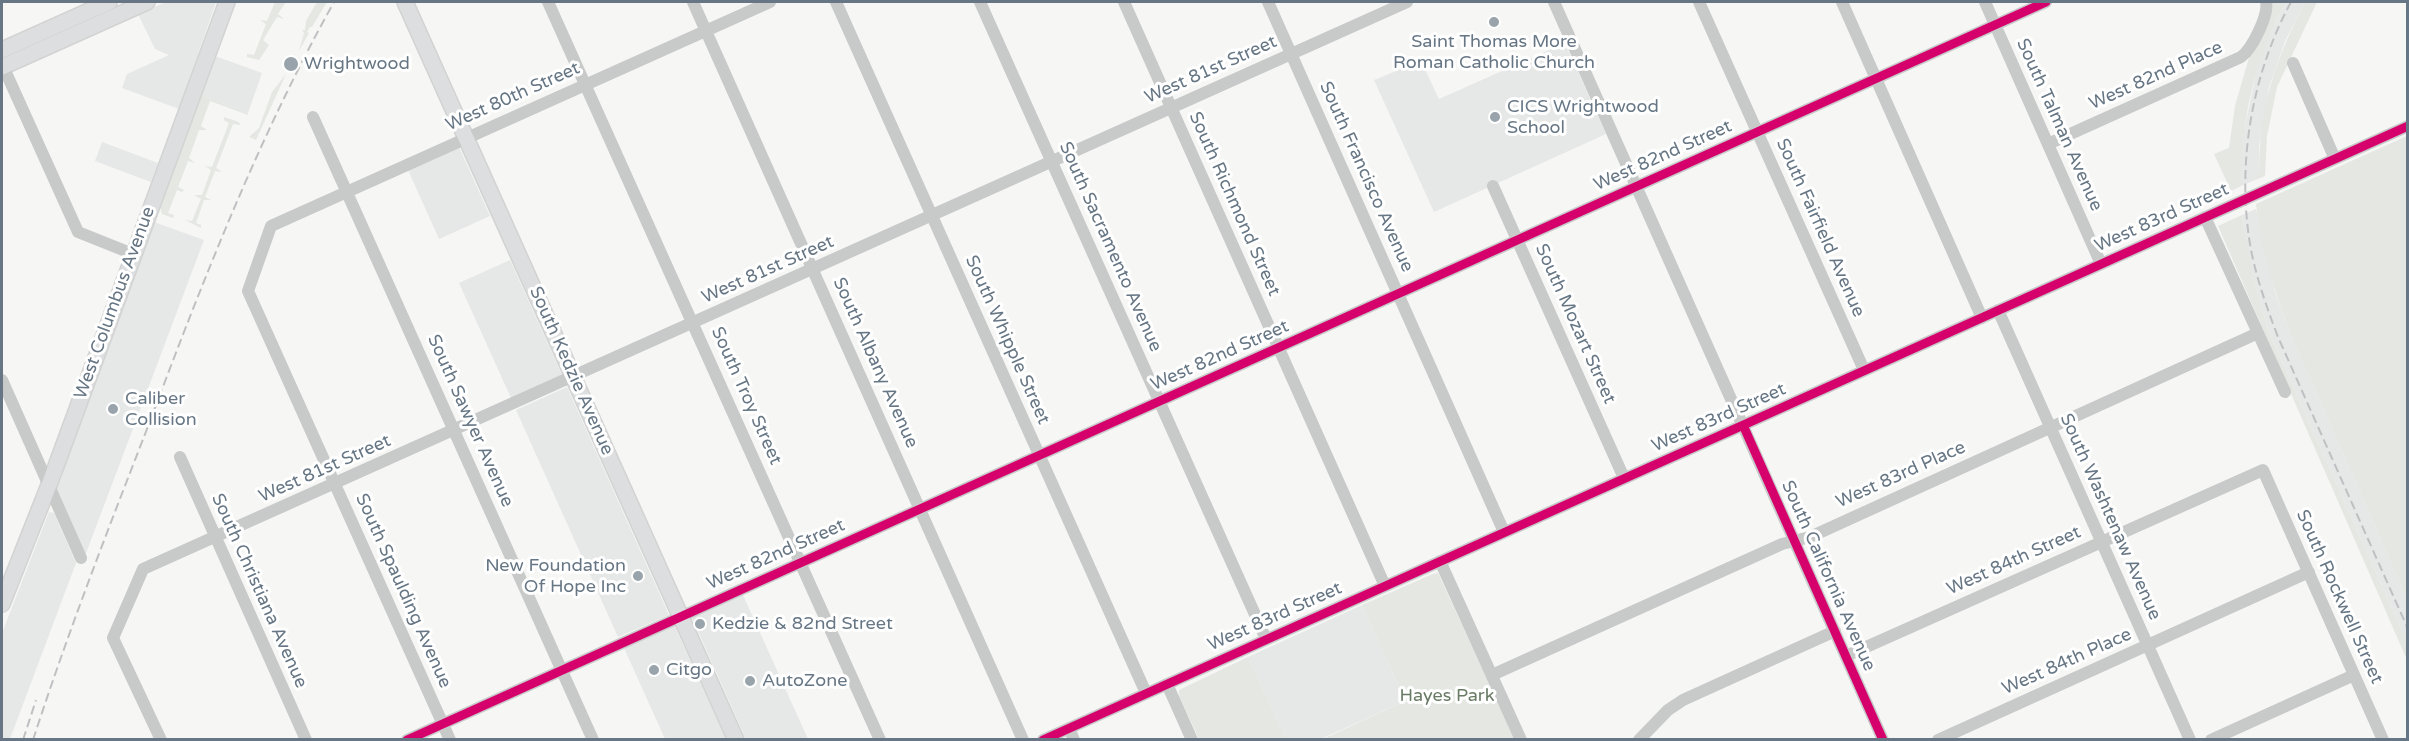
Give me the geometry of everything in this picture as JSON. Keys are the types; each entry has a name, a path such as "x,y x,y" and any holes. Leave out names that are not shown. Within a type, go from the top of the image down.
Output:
{"main road":[{"path":"2,50 109,2"},
{"path":"2,66 147,2"},
{"name":"West Columbus Avenue","path":"2,604 49,484 227,2"},
{"name":"South Kedzie Avenue","path":"405,2 736,740"}],"street":[{"name":"South Troy Street","path":"549,2 880,740"},
{"name":"South Albany Avenue","path":"693,2 1023,740"},
{"name":"West 80th Street","path":"271,226 770,2"},
{"name":"South Whipple Street","path":"836,2 1146,693"},
{"name":"South Sacramento Avenue","path":"980,2 1266,639"},
{"name":"South Richmond Street","path":"1124,2 1385,586"},
{"name":"South Francisco Avenue","path":"1268,2 1504,532"},
{"name":"West 81st Street","path":"161,740 113,638 143,570 1407,2"},
{"name":"South California Avenue","path":"1554,2 1883,740"},
{"name":"South Fairfield Avenue","path":"1699,2 1864,370"},
{"path":"1842,2 1982,318"},
{"name":"South Talman Avenue","path":"1985,2 2101,264"},
{"name":"West 82nd Street","path":"407,740 2046,2"},
{"name":"West 82nd Place","path":"2048,144 2236,60 2246,53 2265,14 2266,2"},
{"path":"2293,63 2336,159"},
{"path":"2,66 78,232 133,254"},
{"name":"South Sawyer Avenue","path":"313,117 593,740"},
{"name":"West 83rd Street","path":"1043,740 1071,734 1146,693 2408,126"},
{"name":"South Mozart Street","path":"1493,186 1624,478"},
{"path":"2205,217 2285,392"},
{"name":"South Spaulding Avenue","path":"271,226 248,291 450,740"},
{"name":"South Washtenaw Avenue","path":"1998,310 2190,740"},
{"name":"West 83rd Place","path":"1492,675 1782,544 1810,537 2258,333"},
{"path":"2,380 81,558"},
{"name":"South Christiana Avenue","path":"180,457 306,740"},
{"name":"West 84th Street","path":"1846,656 2263,470"},
{"name":"South Rockwell Street","path":"2263,470 2383,740"},
{"path":"1440,561 1521,740"},
{"name":"West 84th Place","path":"1938,740 2309,572"},
{"path":"1639,740 1668,710 1683,700 1835,631"},
{"path":"2211,740 2354,675"},
{"path":"1167,684 1192,740"}],"shaded area":[{"path":"166,2 216,2 179,109 122,88 127,74 169,55 155,49 138,14"},
{"path":"2286,2 2305,2 2285,41 2269,87 2259,146 2260,172 2254,175 2255,180 2241,186 2240,158 2257,69 2265,43"},
{"name":"CICS Wrightwood School","path":"1565,43 1606,134 1434,212 1374,80 1421,61 1439,99"},
{"path":"215,56 262,73 248,113 201,95"},
{"path":"102,142 158,163 151,182 95,161"},
{"path":"459,147 490,216 439,239 408,170"},
{"path":"2256,209 2275,292 2288,329 2407,599 2407,642 2271,337 2248,257 2242,215"},
{"path":"154,222 204,240 85,556 56,490 62,477 63,463"},
{"path":"510,260 562,375 511,398 459,283"},
{"path":"567,387 669,615 618,637 516,410"},
{"path":"49,512 54,513 76,563 10,739 2,739 2,633"},
{"path":"743,595 808,739 746,739 692,618"},
{"path":"1362,605 1405,701 1321,739 1286,739 1248,657"},
{"path":"674,625 726,739 665,739 624,648"}],"green space":[{"path":"275,2 286,2 278,14 284,19 277,17 263,40 269,45 259,60 247,57 247,54 254,55 266,24 260,20 267,21"},
{"path":"317,2 327,2 307,32 309,33 299,51 304,33 302,30 305,30 306,21"},
{"path":"2272,2 2286,2 2275,23 2258,68 2243,138 2241,186 2231,191 2214,154 2229,148 2235,106 2248,61 2271,10"},
{"path":"2305,2 2317,2 2277,87 2267,136 2265,176 2255,180 2254,175 2260,172 2262,127 2271,84 2286,43"},
{"path":"286,74 256,140 249,137 259,128 272,92"},
{"path":"201,95 248,113 248,115 210,101 201,126 207,130 199,130 189,158 195,163 188,161 178,187 184,190 182,192 177,190 168,213 174,215 173,218 162,214 160,206"},
{"path":"224,117 239,122 240,125 233,124 216,168 222,172 215,171 205,197 211,200 204,200 196,223 201,225 201,228 185,220 192,221 201,199 194,195 202,195 211,170 205,166 212,167 229,123 224,120"},
{"path":"2407,136 2407,599 2288,329 2264,252 2256,204"},
{"path":"2242,215 2261,307 2271,337 2407,642 2407,660 2218,226"},
{"name":"Hayes Park","path":"1438,573 1515,739 1321,740 1405,701 1362,605"},
{"path":"1248,657 1286,739 1199,739 1179,696 1179,690"}],"railway":[{"path":"33,740 88,584 210,266 280,106 334,2"},
{"path":"2291,2 2266,60 2250,122 2245,186 2251,250 2278,337 2408,629"},
{"path":"23,740 36,700"}],"cycle path":[{"path":"407,740 2046,2"},
{"path":"1043,740 2408,126"},
{"path":"1743,425 1883,740"}],"place":[{"name":"Saint Thomas More Roman Catholic Church","path":"1494,22"},
{"name":"Wrightwood","path":"291,64"},
{"name":"CICS Wrightwood School","path":"1495,117"},
{"name":"Caliber Collision","path":"113,409"},
{"name":"New Foundation Of Hope Inc","path":"638,576"},
{"name":"Kedzie & 82nd Street","path":"700,624"},
{"name":"Citgo","path":"654,670"},
{"name":"AutoZone","path":"750,681"}]}
